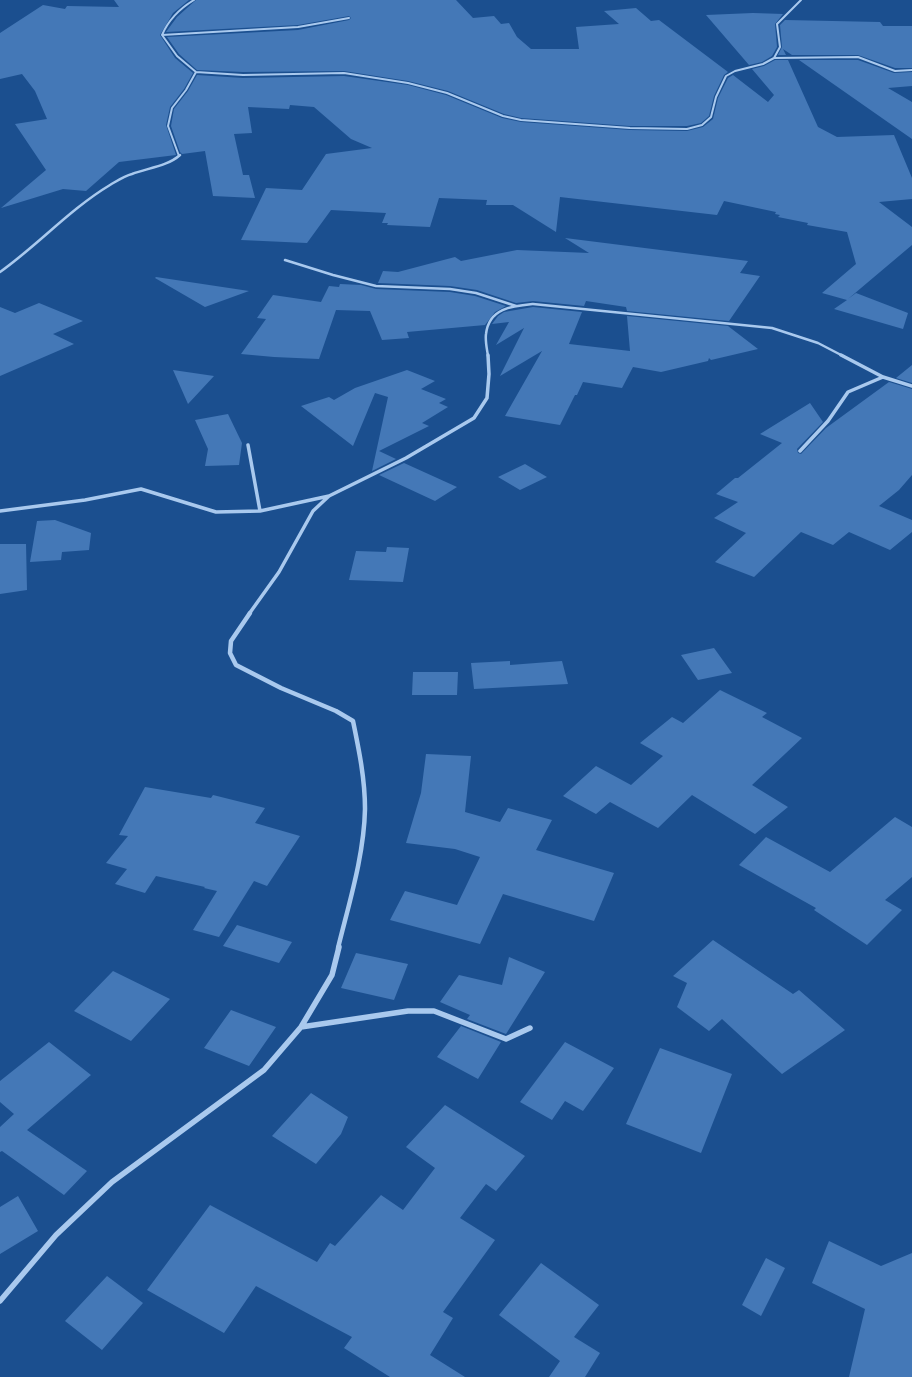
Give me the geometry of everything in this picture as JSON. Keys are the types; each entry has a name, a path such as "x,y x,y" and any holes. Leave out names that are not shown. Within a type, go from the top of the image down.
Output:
{"street":[{"path":"162,35 171,16 183,6 194,0"},
{"path":"774,58 780,47 777,24 801,0"},
{"path":"162,35 298,27 349,18"},
{"path":"162,35 167,45 182,62 196,72 243,75 344,73 408,83 447,93 503,116 521,120 630,128 686,129 702,126 711,117 716,97 726,76 735,71 762,64 774,58 858,57 895,71 912,70"},
{"path":"0,272 106,188 126,176 158,166 178,157 179,153 168,126 172,108 186,90 196,72"},
{"path":"285,260 376,286 450,289 476,293 516,306"},
{"path":"0,511 86,500 141,489 216,512 260,511 329,496 406,458 474,418 487,398 488,374 486,334 491,319 497,312 516,306 533,304 772,328 818,344 883,378 912,386"},
{"path":"800,451 828,422 848,392 883,378"},
{"path":"248,445 260,511"},
{"path":"0,1302 56,1235 112,1182 264,1070 301,1027 332,975 360,851 365,809 361,757 353,721 336,711 281,688 236,665 230,653 231,641 279,572 313,511 329,496"},
{"path":"301,1027 408,1011 434,1011 506,1039 530,1028"}],"building":[{"path":"114,0 189,0 173,13 160,35 175,58 193,73 184,89 170,107 166,125 176,155 119,162 86,191 63,189 1,208 46,170 15,124 47,119 35,91 22,74 0,79 0,33 43,5 65,9 67,6 119,7"},
{"path":"196,0 456,0 473,18 494,16 501,24 509,23 517,37 531,49 579,49 576,27 619,24 604,11 636,8 651,21 659,20 728,72 724,75 714,96 709,116 701,123 687,126 630,126 521,118 504,114 448,91 408,81 344,71 243,72 197,70 179,54 167,37 298,30 349,20 351,18 349,16 298,25 166,32 177,17"},
{"path":"753,13 783,14 775,24 777,47 772,56 762,62 749,65 706,15"},
{"path":"785,20 880,22 883,26 912,26 912,68 895,68 858,55 792,55 783,49 786,55 778,55 782,47 780,25"},
{"path":"775,60 788,60 818,127 837,137 894,135 912,178 912,199 879,202 912,227 912,245 848,299 856,293 908,313 903,329 834,309 847,300 822,293 856,264 847,232 807,225 808,223 778,217 780,215 775,214 776,212 724,201 717,215 560,197 556,232 513,205 486,205 487,200 439,198 430,227 387,225 388,223 382,223 386,213 331,210 307,243 241,240 266,188 302,190 326,154 372,148 351,139 314,107 290,105 289,109 248,107 252,133 234,134 243,175 249,175 255,198 213,196 205,151 182,154 171,126 174,109 188,91 197,75 243,78 344,76 408,85 446,95 502,118 521,122 630,130 687,131 703,127 713,119 718,98 728,78 733,75 768,102 774,95 752,69 764,66"},
{"path":"799,60 858,60 894,73 912,72 912,86 888,88 912,102 912,139"},
{"path":"565,238 748,261 740,273 760,276 729,321 627,311 626,307 586,301 584,306 533,301 516,303 477,290 450,286 378,283 383,271 398,272 455,257 461,261 517,250 589,253"},
{"path":"155,278 249,291 205,307"},
{"path":"340,284 361,285 376,289 450,292 475,296 506,306 495,312 485,325 407,332 409,338 382,340 370,311 336,310 319,359 241,354 266,319 257,318 273,295 321,302 329,286 339,287"},
{"path":"39,303 83,321 53,334 74,344 0,376 0,307 15,313"},
{"path":"533,307 582,312 569,344 630,351 627,316 728,326 758,349 711,360 709,358 708,361 661,372 633,367 622,388 583,382 560,425 505,416 542,351 500,376 524,328 496,345 509,322 492,324 498,316 504,312"},
{"path":"912,365 912,383 896,378"},
{"path":"173,370 214,376 188,404"},
{"path":"407,370 435,381 421,389 446,399 439,403 448,407 422,423 429,426 379,451 396,459 372,471 388,397 375,393 353,446 301,406 329,397 334,400 355,388"},
{"path":"889,382 912,389 912,475 899,490 879,506 912,520 912,532 890,550 849,532 833,545 801,532 754,577 715,562 746,533 714,518 738,502 716,494 782,443 760,434 810,403 823,422 797,449 798,453 801,454 826,428"},
{"path":"228,414 242,443 239,465 205,466 208,449 195,420"},
{"path":"404,463 457,487 435,501 379,475"},
{"path":"525,464 547,477 520,490 498,477"},
{"path":"55,520 91,533 89,550 62,552 61,560 30,562 37,521"},
{"path":"0,544 26,544 27,590 0,594"},
{"path":"387,547 409,548 403,582 349,580 356,551 386,552"},
{"path":"714,648 732,673 698,680 681,655"},
{"path":"510,661 510,665 562,661 568,684 474,689 471,663"},
{"path":"413,672 458,672 457,695 412,695"},
{"path":"720,690 767,713 762,717 802,738 752,785 788,807 755,834 692,795 658,828 610,802 596,814 563,796 596,766 631,785 663,756 640,743 672,717 683,723"},
{"path":"426,754 471,756 465,812 500,822 508,808 552,820 536,850 614,873 594,921 503,894 480,944 390,920 405,891 457,905 480,857 455,849 406,843 421,793"},
{"path":"145,787 211,798 213,795 265,808 255,823 300,836 267,886 254,881 219,937 193,930 217,891 156,876 145,893 115,884 127,869 106,863 128,836 119,835"},
{"path":"895,817 912,827 912,877 885,900 902,910 867,945 814,910 816,908 739,865 766,837 830,872"},
{"path":"237,925 292,942 279,963 223,946"},
{"path":"713,940 793,994 799,990 845,1030 782,1074 722,1019 709,1031 677,1007 687,983 673,976"},
{"path":"356,953 408,964 394,1000 341,988"},
{"path":"509,957 545,972 506,1034 467,1019 470,1015 440,1002 459,975 502,985"},
{"path":"113,971 170,999 131,1041 74,1011"},
{"path":"231,1010 276,1027 249,1066 204,1048"},
{"path":"461,1026 501,1042 478,1079 437,1057"},
{"path":"49,1042 91,1075 27,1130 87,1171 64,1195 2,1151 0,1152 0,1127 14,1114 0,1102 0,1081"},
{"path":"565,1042 614,1068 583,1111 565,1101 552,1120 520,1102"},
{"path":"660,1048 732,1074 701,1153 626,1124"},
{"path":"311,1093 348,1117 341,1134 316,1164 272,1136"},
{"path":"445,1105 525,1156 496,1191 486,1184 460,1218 495,1240 443,1312 453,1318 430,1355 465,1377 390,1377 344,1348 352,1337 256,1286 224,1333 147,1290 210,1205 317,1262 330,1243 335,1246 381,1195 403,1210 435,1168 406,1147"},
{"path":"18,1196 38,1231 0,1254 0,1207"},
{"path":"829,1241 881,1266 912,1253 912,1377 849,1377 865,1309 812,1283"},
{"path":"766,1258 785,1268 761,1316 742,1305"},
{"path":"541,1263 599,1305 574,1337 600,1353 585,1377 549,1377 560,1361 499,1315"},
{"path":"107,1276 143,1303 102,1350 65,1321"}]}
